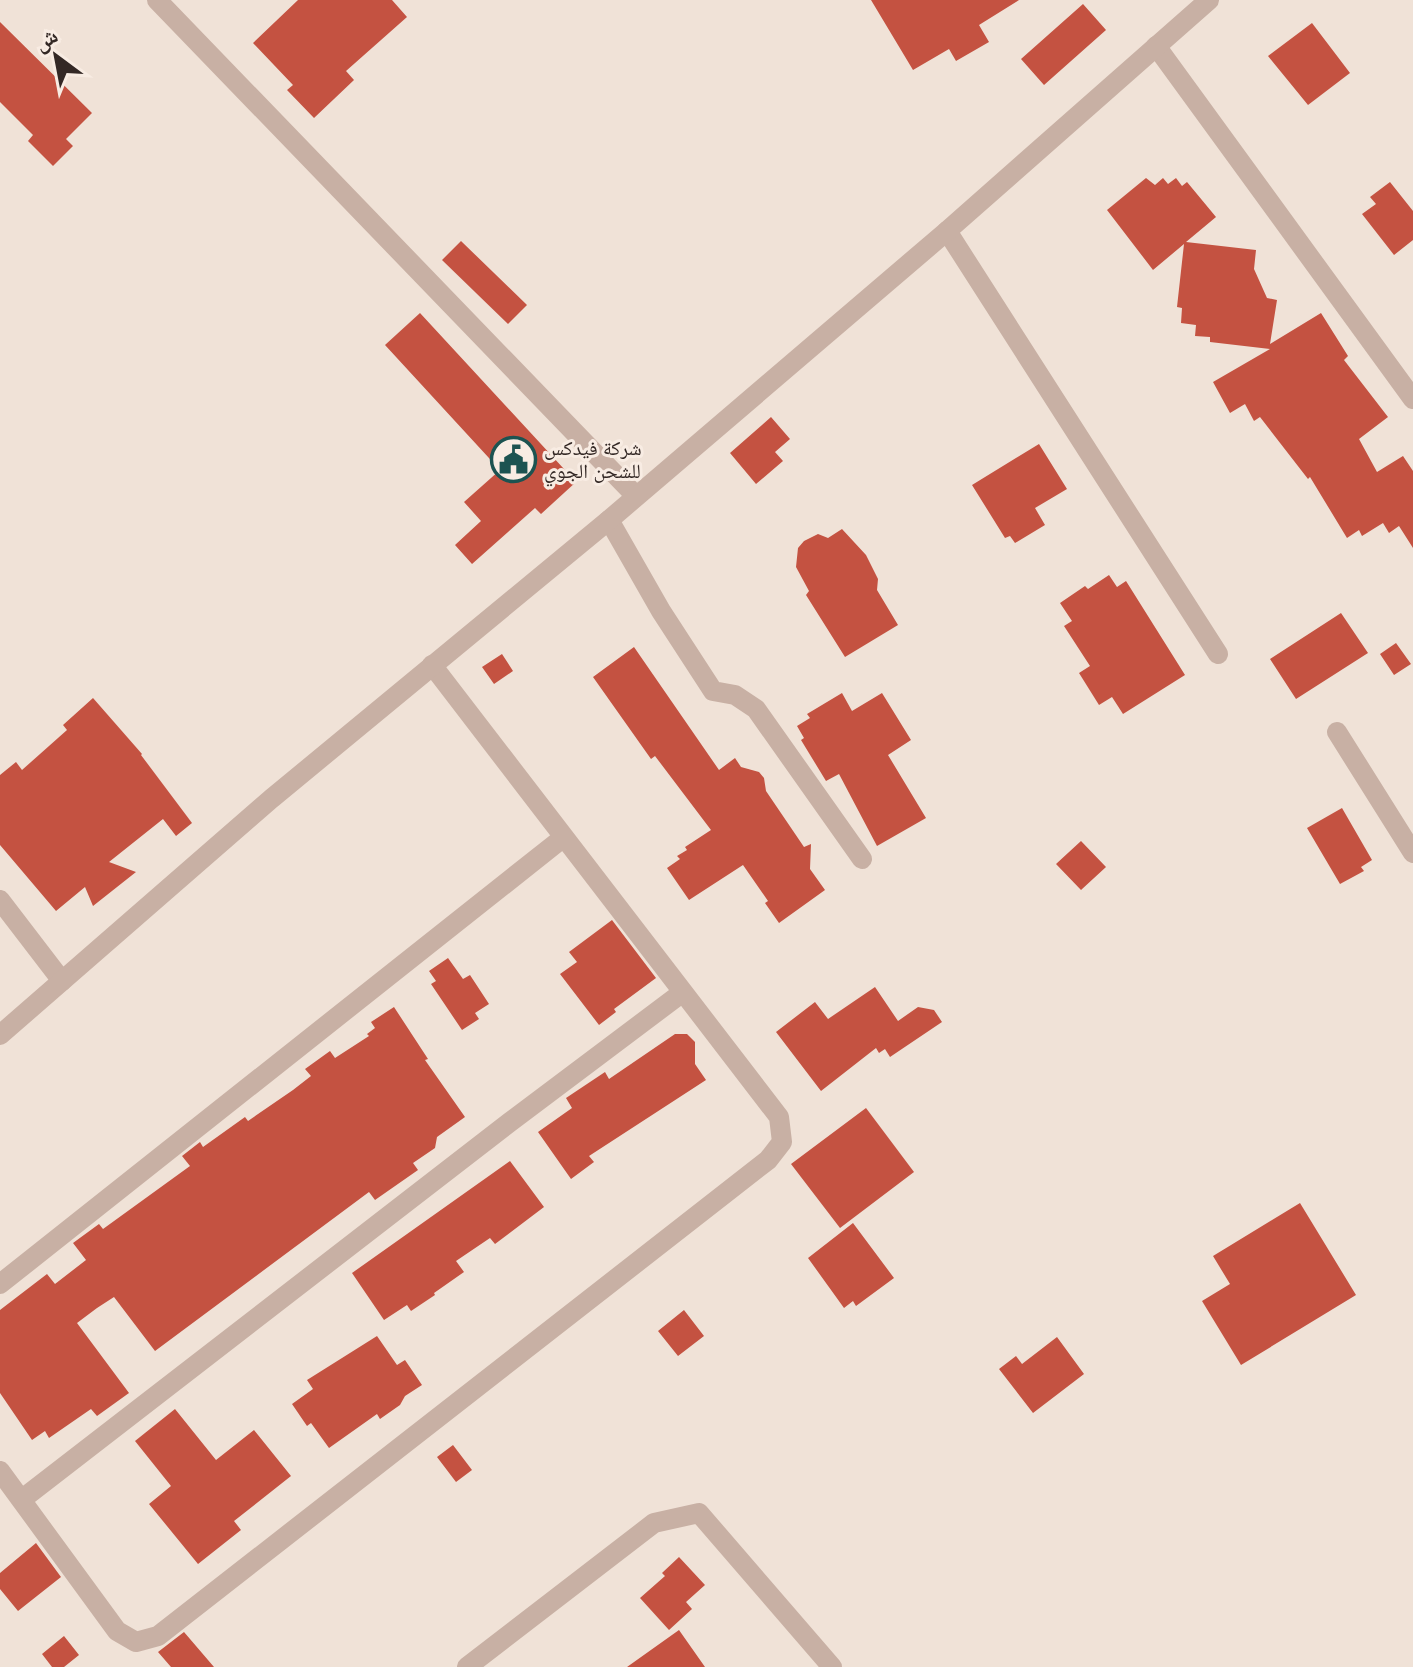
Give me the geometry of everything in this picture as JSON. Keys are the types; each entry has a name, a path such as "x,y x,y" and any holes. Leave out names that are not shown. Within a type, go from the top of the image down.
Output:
{"street":[{"path":"157,0 635,495"},
{"path":"0,1035 271,799 609,520 947,231 1209,0"},
{"path":"1156,46 1413,399"},
{"path":"947,231 1218,654"},
{"path":"609,520 713,691 735,695 756,709 862,859"},
{"path":"0,1471 117,1631 136,1642 158,1636 768,1160 782,1142 779,1117 432,665"},
{"path":"1337,732 1413,853"},
{"path":"0,1284 564,837"},
{"path":"0,900 62,981"},
{"path":"21,1500 683,992"},
{"path":"467,1667 654,1523 699,1513 832,1667"}],"building":[{"path":"298,0 392,0 407,17 346,71 354,80 314,118 287,90 293,85 253,43"},
{"path":"871,0 1019,0 979,25 989,42 956,61 949,49 913,70"},
{"path":"1083,4 1106,30 1044,85 1021,59"},
{"path":"0,22 92,113 66,139 73,146 53,166 28,141 33,135 0,102"},
{"path":"1312,23 1350,73 1308,105 1268,56"},
{"path":"1146,178 1155,185 1163,178 1168,184 1176,178 1182,186 1187,182 1216,217 1186,242 1256,250 1254,269 1267,298 1277,300 1270,344 1321,313 1348,356 1344,360 1388,417 1359,439 1377,472 1403,456 1413,471 1413,548 1399,526 1389,533 1383,523 1362,536 1359,530 1347,538 1310,477 1308,479 1260,417 1254,421 1245,404 1230,413 1213,382 1270,349 1210,342 1210,337 1195,336 1196,325 1181,323 1182,308 1177,307 1184,244 1153,270 1107,210"},
{"path":"1390,182 1413,211 1413,240 1394,255 1362,214 1376,204 1370,197"},
{"path":"461,241 527,305 508,324 442,260"},
{"path":"420,313 576,482 541,514 535,508 472,564 455,545 481,521 464,502 500,470 385,345"},
{"path":"771,417 790,439 775,452 783,461 756,484 730,453"},
{"path":"1039,444 1067,489 1035,508 1045,525 1015,543 1010,536 1005,538 972,485"},
{"path":"842,529 866,555 878,579 877,590 898,625 845,657 806,595 809,591 796,567 798,548 804,541 818,534 828,538"},
{"path":"1109,575 1117,587 1126,581 1185,675 1123,714 1112,697 1099,705 1079,673 1090,666 1064,626 1072,621 1060,603"},
{"path":"1341,613 1368,653 1296,699 1270,659"},
{"path":"1396,643 1411,664 1394,675 1380,654"},
{"path":"634,647 719,770 735,758 741,767 759,772 764,778 766,791 804,847 811,844 810,869 825,890 779,923 743,865 689,900 667,868 680,859 677,856 687,850 685,847 711,830 655,756 651,759 593,677"},
{"path":"502,654 513,671 494,684 482,667"},
{"path":"842,693 852,711 882,693 911,740 888,755 926,818 877,846 839,774 826,781 801,740 804,738 797,726 810,718 807,714"},
{"path":"93,698 142,754 192,823 176,836 163,819 109,862 136,872 93,906 85,887 56,911 0,845 0,775 16,762 22,770 67,730 63,725"},
{"path":"1342,808 1372,860 1361,867 1364,871 1340,884 1307,828"},
{"path":"1081,841 1106,867 1081,890 1056,864"},
{"path":"612,920 656,978 614,1009 616,1012 599,1025 560,974 577,962 569,952"},
{"path":"448,958 463,979 470,975 489,1004 475,1013 479,1019 462,1030 431,984 436,981 429,971"},
{"path":"875,987 898,1021 918,1007 934,1010 942,1022 890,1057 885,1049 879,1053 876,1048 821,1091 776,1032 815,1002 828,1019"},
{"path":"394,1007 428,1059 425,1060 465,1117 437,1137 435,1148 413,1163 418,1170 375,1200 369,1192 155,1351 114,1297 97,1308 77,1323 129,1393 97,1416 91,1409 49,1438 45,1431 32,1440 0,1393 0,1310 47,1274 55,1284 86,1260 73,1243 99,1224 103,1229 190,1166 182,1156 200,1142 203,1147 245,1117 248,1121 293,1090 311,1076 305,1069 330,1051 335,1058 369,1036 367,1034 375,1028 371,1022"},
{"path":"675,1034 687,1034 695,1042 695,1064 706,1080 589,1156 594,1162 571,1179 538,1132 572,1108 566,1098 605,1072 609,1079"},
{"path":"866,1108 914,1172 840,1228 791,1164"},
{"path":"510,1161 544,1207 495,1244 490,1238 456,1261 464,1272 435,1295 411,1311 407,1305 384,1320 352,1273"},
{"path":"1300,1203 1356,1295 1241,1365 1202,1301 1230,1284 1213,1256"},
{"path":"853,1223 894,1278 856,1306 853,1301 844,1308 808,1258"},
{"path":"684,1310 704,1336 678,1356 658,1331"},
{"path":"377,1336 397,1365 405,1360 422,1385 380,1419 377,1414 329,1448 311,1423 307,1426 292,1404 313,1389 307,1380"},
{"path":"1057,1337 1084,1374 1033,1413 999,1369 1016,1356 1022,1364"},
{"path":"175,1409 216,1460 254,1430 291,1476 234,1521 241,1530 198,1564 149,1504 171,1486 135,1441"},
{"path":"453,1445 472,1470 456,1482 437,1457"},
{"path":"36,1543 61,1577 18,1611 0,1589 0,1573"},
{"path":"679,1557 705,1585 686,1602 692,1609 669,1630 640,1598 665,1576 662,1573"},
{"path":"679,1630 705,1667 627,1667"},
{"path":"184,1632 214,1667 171,1667 158,1652"},
{"path":"64,1636 79,1655 64,1667 52,1667 42,1654"}],"place":[{"name":"شركة فيدكس للشحن الجوي","path":"513,460"}]}
